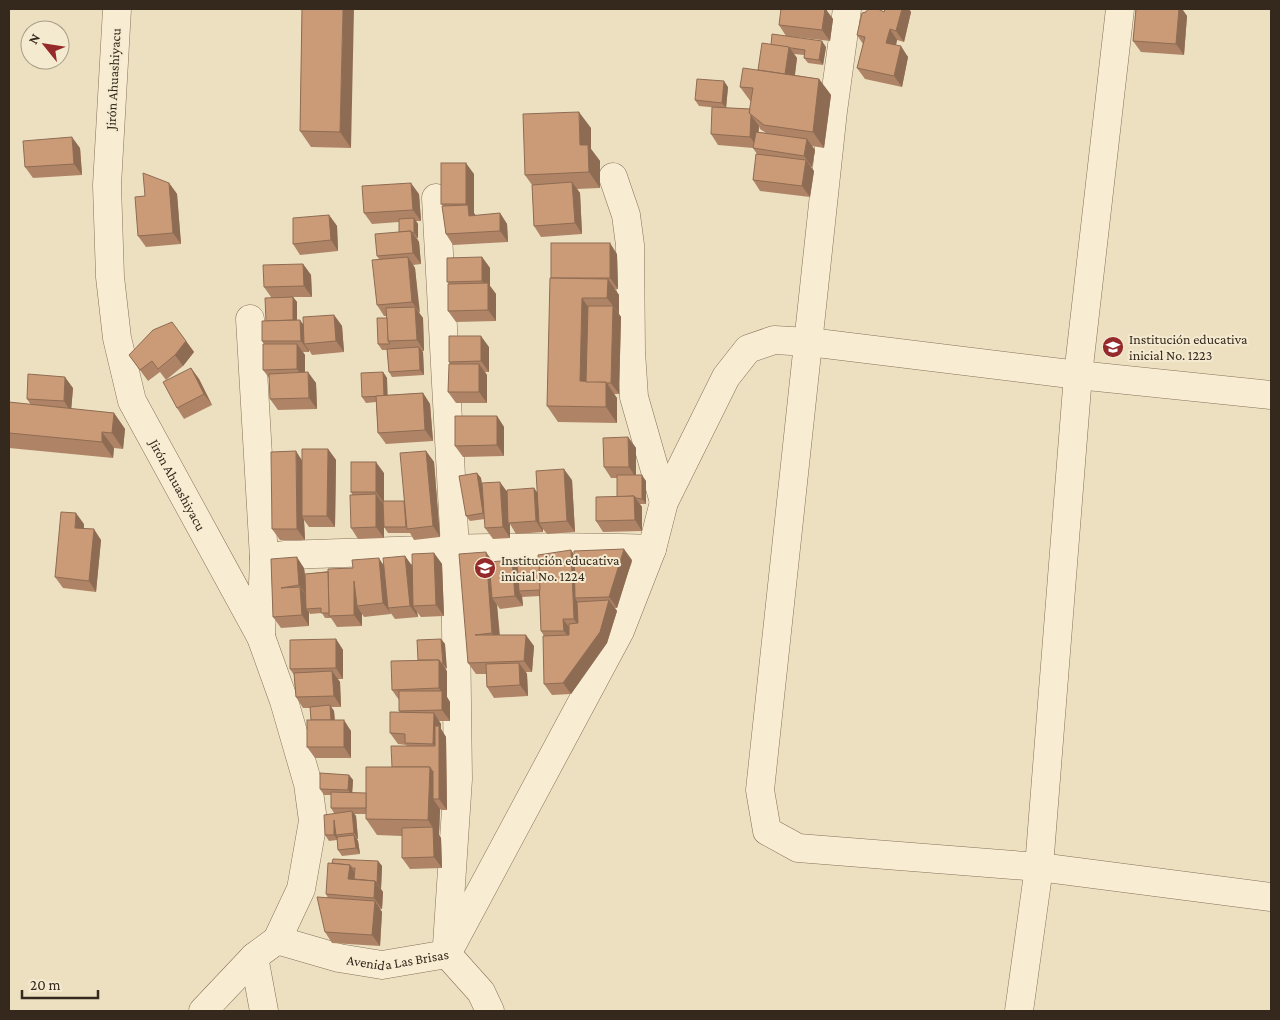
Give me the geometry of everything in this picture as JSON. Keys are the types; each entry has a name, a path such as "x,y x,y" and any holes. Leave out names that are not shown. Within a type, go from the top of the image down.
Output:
{"street":[{"name":"Jirón Ahuashiyacu","path":"117,9 107,185 110,277 117,338 132,400 260,637 284,701 308,784 313,821 301,889 277,940"},
{"path":"847,9 833,111 760,790 766,831 798,848 1039,867 1271,898"},
{"path":"1019,1011 1039,867 1078,375 1120,9"},
{"path":"613,177 626,215 630,245 631,352 634,397 664,502"},
{"path":"436,198 455,550 458,779 447,954"},
{"path":"250,319 264,558 260,637"},
{"path":"447,954 620,631 652,549 664,502 726,376 748,349 774,340 809,342 1078,375 1271,395"},
{"path":"264,558 284,555 455,550 652,549"},
{"path":"203,1011 254,957 277,940"},
{"name":"Avenida Las Brisas","path":"277,940 339,958 382,965 447,954 481,992 490,1011"},
{"path":"254,957 264,1011"}],"building":[{"path":"302,9 343,9 340,132 300,131"},
{"path":"781,9 825,9 822,30 779,25"},
{"path":"868,9 878,9 884,12 885,9 902,9 896,31 890,29 886,43 901,46 894,76 857,68 865,37 857,35 862,13"},
{"path":"1136,9 1179,9 1176,44 1133,41"},
{"path":"772,34 822,41 819,60 804,58 805,50 771,45"},
{"path":"762,43 789,47 785,74 758,70"},
{"path":"743,68 819,79 813,132 764,125 749,113 753,88 740,87"},
{"path":"697,79 724,81 722,103 695,100"},
{"path":"712,107 750,109 750,137 711,134"},
{"path":"579,112 580,145 588,145 589,172 525,175 523,114"},
{"path":"756,132 807,139 804,156 753,148"},
{"path":"72,137 74,164 25,167 23,141"},
{"path":"756,154 806,160 802,186 753,180"},
{"path":"441,163 466,163 466,204 441,204"},
{"path":"143,173 169,183 173,233 138,236 135,197 145,196"},
{"path":"572,182 575,223 534,226 532,185"},
{"path":"411,183 413,210 364,213 362,186"},
{"path":"468,205 469,216 500,213 500,231 446,234 442,206"},
{"path":"329,215 331,240 293,244 293,218"},
{"path":"414,218 414,233 411,231 399,232 399,219"},
{"path":"411,231 413,253 377,256 375,234"},
{"path":"551,243 610,243 610,278 551,278"},
{"path":"408,257 412,302 377,305 372,260"},
{"path":"482,257 482,281 447,282 447,258"},
{"path":"303,264 304,286 264,287 263,265"},
{"path":"550,278 608,279 607,298 582,298 580,381 606,382 606,407 547,406"},
{"path":"488,283 488,310 448,311 448,284"},
{"path":"293,297 293,320 266,321 265,298"},
{"path":"588,306 613,306 611,383 586,382"},
{"path":"415,307 417,340 388,341 386,308"},
{"path":"334,315 336,341 304,344 303,317"},
{"path":"377,318 387,318 388,341 390,344 378,344"},
{"path":"300,320 301,341 262,341 262,321"},
{"path":"172,322 186,341 175,355 158,369 152,361 140,370 129,355 153,330"},
{"path":"449,336 481,336 481,361 449,362"},
{"path":"263,344 297,344 297,369 263,370"},
{"path":"419,347 420,370 389,372 387,349"},
{"path":"449,364 479,364 479,392 448,392"},
{"path":"191,368 204,394 177,408 163,382"},
{"path":"308,372 309,398 270,399 269,374"},
{"path":"383,372 384,396 362,397 361,373"},
{"path":"28,374 65,377 64,401 27,399"},
{"path":"423,393 425,430 378,433 376,396"},
{"path":"9,402 114,413 112,433 102,432 102,442 9,433"},
{"path":"455,416 497,416 497,445 455,446"},
{"path":"628,437 629,467 604,467 603,438"},
{"path":"302,449 328,449 327,516 302,516"},
{"path":"296,451 297,529 272,529 271,452"},
{"path":"426,451 433,526 407,529 400,453"},
{"path":"351,462 376,462 376,492 351,492"},
{"path":"564,469 567,521 539,523 536,471"},
{"path":"477,473 483,513 466,516 459,476"},
{"path":"617,475 642,475 642,499 634,496 617,497"},
{"path":"500,482 503,527 485,528 482,483"},
{"path":"534,488 536,521 508,523 507,490"},
{"path":"376,494 376,527 351,528 350,495"},
{"path":"634,496 635,520 596,521 596,497"},
{"path":"383,501 404,501 406,527 384,527"},
{"path":"61,512 76,513 75,528 94,529 89,581 55,577"},
{"path":"624,549 609,597 575,598 574,551"},
{"path":"571,550 574,619 563,619 564,631 541,631 538,555"},
{"path":"486,552 492,633 475,635 526,635 524,661 468,663 459,554"},
{"path":"434,553 436,605 413,606 412,554"},
{"path":"405,556 410,606 388,608 383,558"},
{"path":"297,557 299,585 281,588 300,587 302,615 273,617 271,559"},
{"path":"379,558 383,603 357,606 354,581 354,615 329,616 328,569 353,568 352,560"},
{"path":"512,560 515,596 492,598 489,562"},
{"path":"539,561 540,590 519,591 517,562"},
{"path":"328,572 329,613 321,613 321,608 306,609 305,574"},
{"path":"609,600 600,632 563,683 544,684 543,636 569,635 569,624 578,623 577,602"},
{"path":"336,639 336,668 290,669 290,640"},
{"path":"441,639 443,664 439,660 418,660 417,640"},
{"path":"439,660 439,688 392,690 391,661"},
{"path":"519,663 520,685 487,687 486,664"},
{"path":"332,671 334,696 296,697 294,673"},
{"path":"399,691 442,691 442,710 399,711"},
{"path":"330,705 331,720 311,720 310,707"},
{"path":"390,712 434,713 433,744 405,743 405,734 390,733"},
{"path":"307,720 344,720 344,747 307,747"},
{"path":"435,726 439,726 439,799 433,799 433,771 430,767 392,767 391,746 435,746"},
{"path":"366,767 430,767 428,820 366,819"},
{"path":"320,773 349,775 348,790 320,789"},
{"path":"331,792 366,793 366,808 331,808"},
{"path":"352,811 354,833 336,835 334,820 334,835 325,835 324,815"},
{"path":"433,827 434,857 402,858 402,828"},
{"path":"354,835 356,848 338,850 337,837"},
{"path":"333,859 378,861 377,883 375,881 354,879 355,868 352,868 350,865 332,863"},
{"path":"328,863 350,865 348,879 375,881 374,898 326,894"},
{"path":"317,897 375,901 372,935 325,932"}],"place":[{"name":"Institución educativa inicial No. 1223","path":"1113,347"},
{"name":"Institución educativa inicial No. 1224","path":"485,568"}]}
